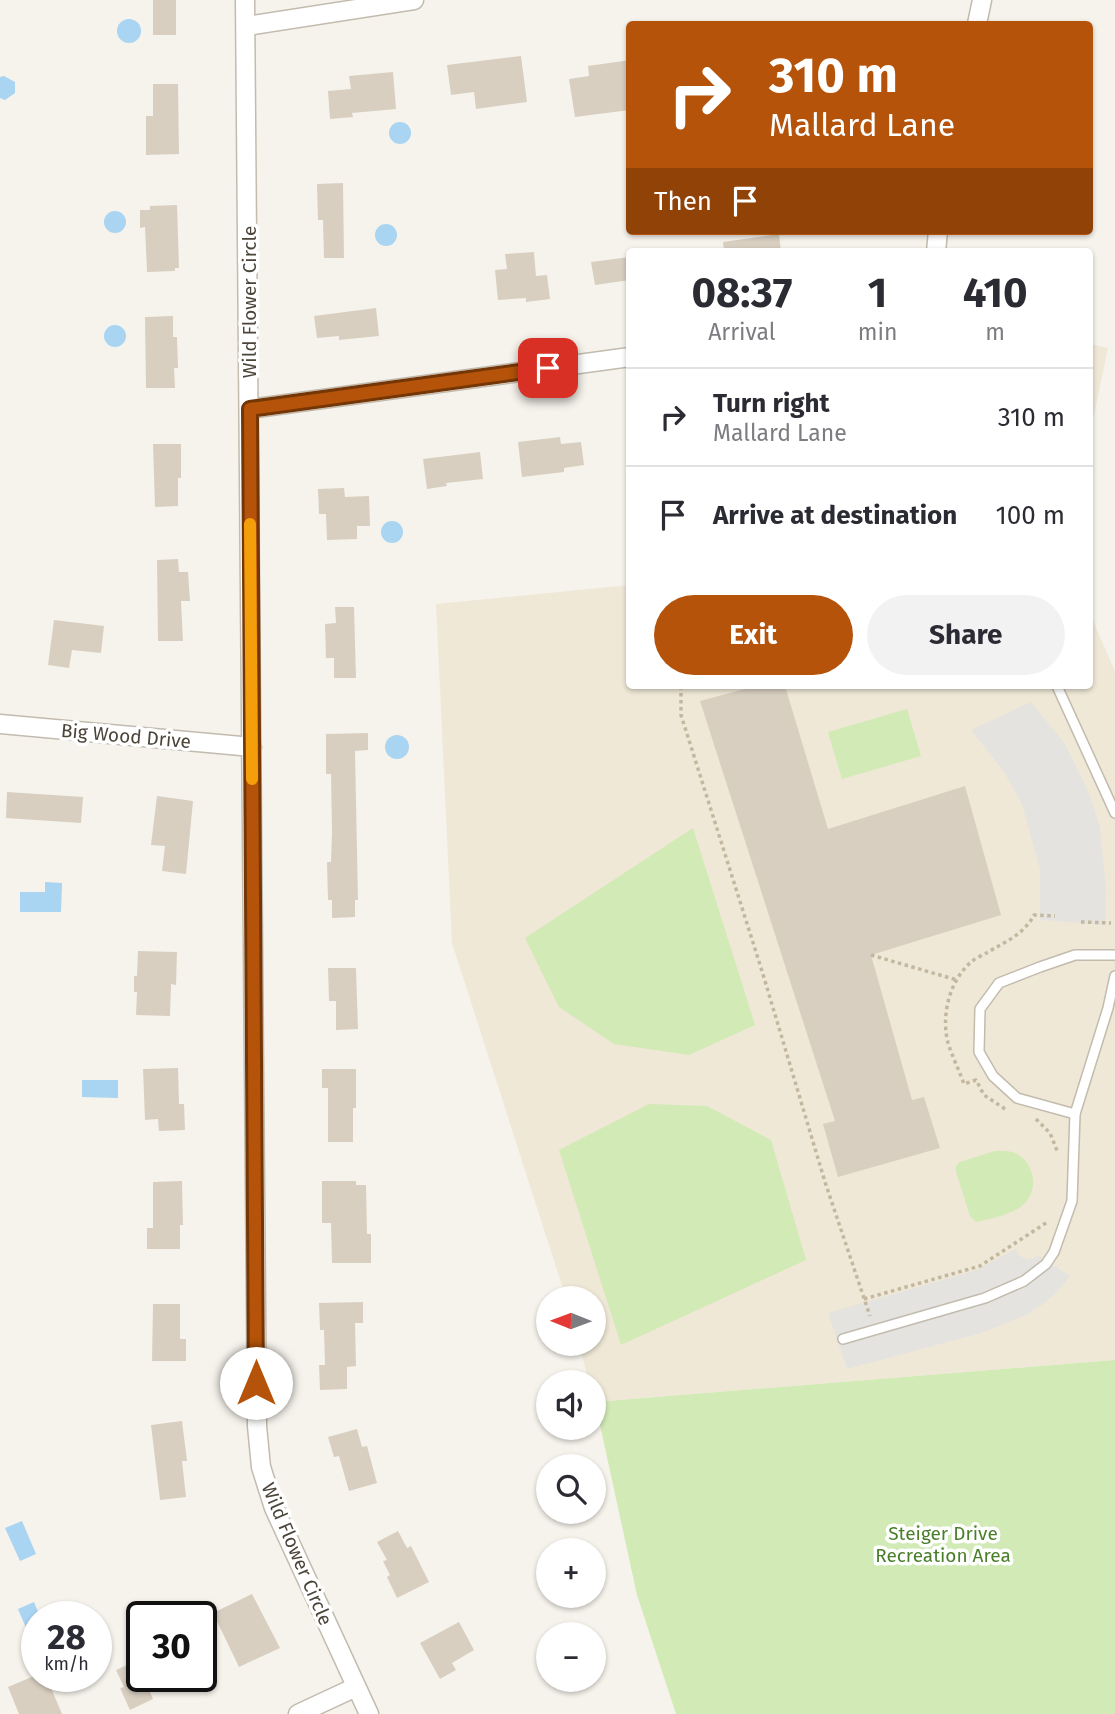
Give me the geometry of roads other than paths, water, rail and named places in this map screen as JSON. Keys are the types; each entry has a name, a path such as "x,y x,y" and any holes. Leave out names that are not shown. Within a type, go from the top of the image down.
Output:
{"street":[{"name":"Wild Flower Circle","path":"245,0 256,1383 261,1467 274,1508 369,1714"},
{"path":"247,26 414,0"},
{"path":"978,21 982,0"},
{"path":"250,409 626,358"},
{"name":"Big Wood Drive","path":"0,724 252,747"},
{"path":"298,1714 356,1687"}],"lane":[{"path":"1057,689 1115,813"},
{"path":"1075,1114 1017,1098 993,1076 979,1052 980,1009 999,983 1075,955 1115,955"},
{"path":"843,1339 995,1294 1024,1281 1046,1264 1054,1252 1072,1201 1075,1114 1108,1008 1115,976"}],"water":[{"path":"129,19 137,23 141,31 137,39 129,43 121,39 117,31 121,23"},
{"path":"4,76 15,82 15,93 5,100 0,98 0,77"},
{"path":"396,122 404,122 411,129 411,137 404,144 396,144 389,137 389,129"},
{"path":"111,211 119,211 126,218 126,226 119,233 111,233 104,226 104,218"},
{"path":"382,224 390,224 397,231 397,239 390,246 382,246 375,239 375,231"},
{"path":"111,325 119,325 126,332 126,340 119,347 111,347 104,340 104,332"},
{"path":"388,521 396,521 403,528 403,536 396,543 388,543 381,536 381,528"},
{"path":"397,735 405,739 409,747 405,755 397,759 389,755 385,747 389,739"},
{"path":"45,882 62,883 61,912 20,912 20,892 45,892"},
{"path":"82,1080 118,1080 118,1098 82,1097"},
{"path":"22,1521 36,1554 20,1561 5,1528"}],"park label":[{"name":"Steiger Drive Recreation Area","path":"943,1544"}]}
